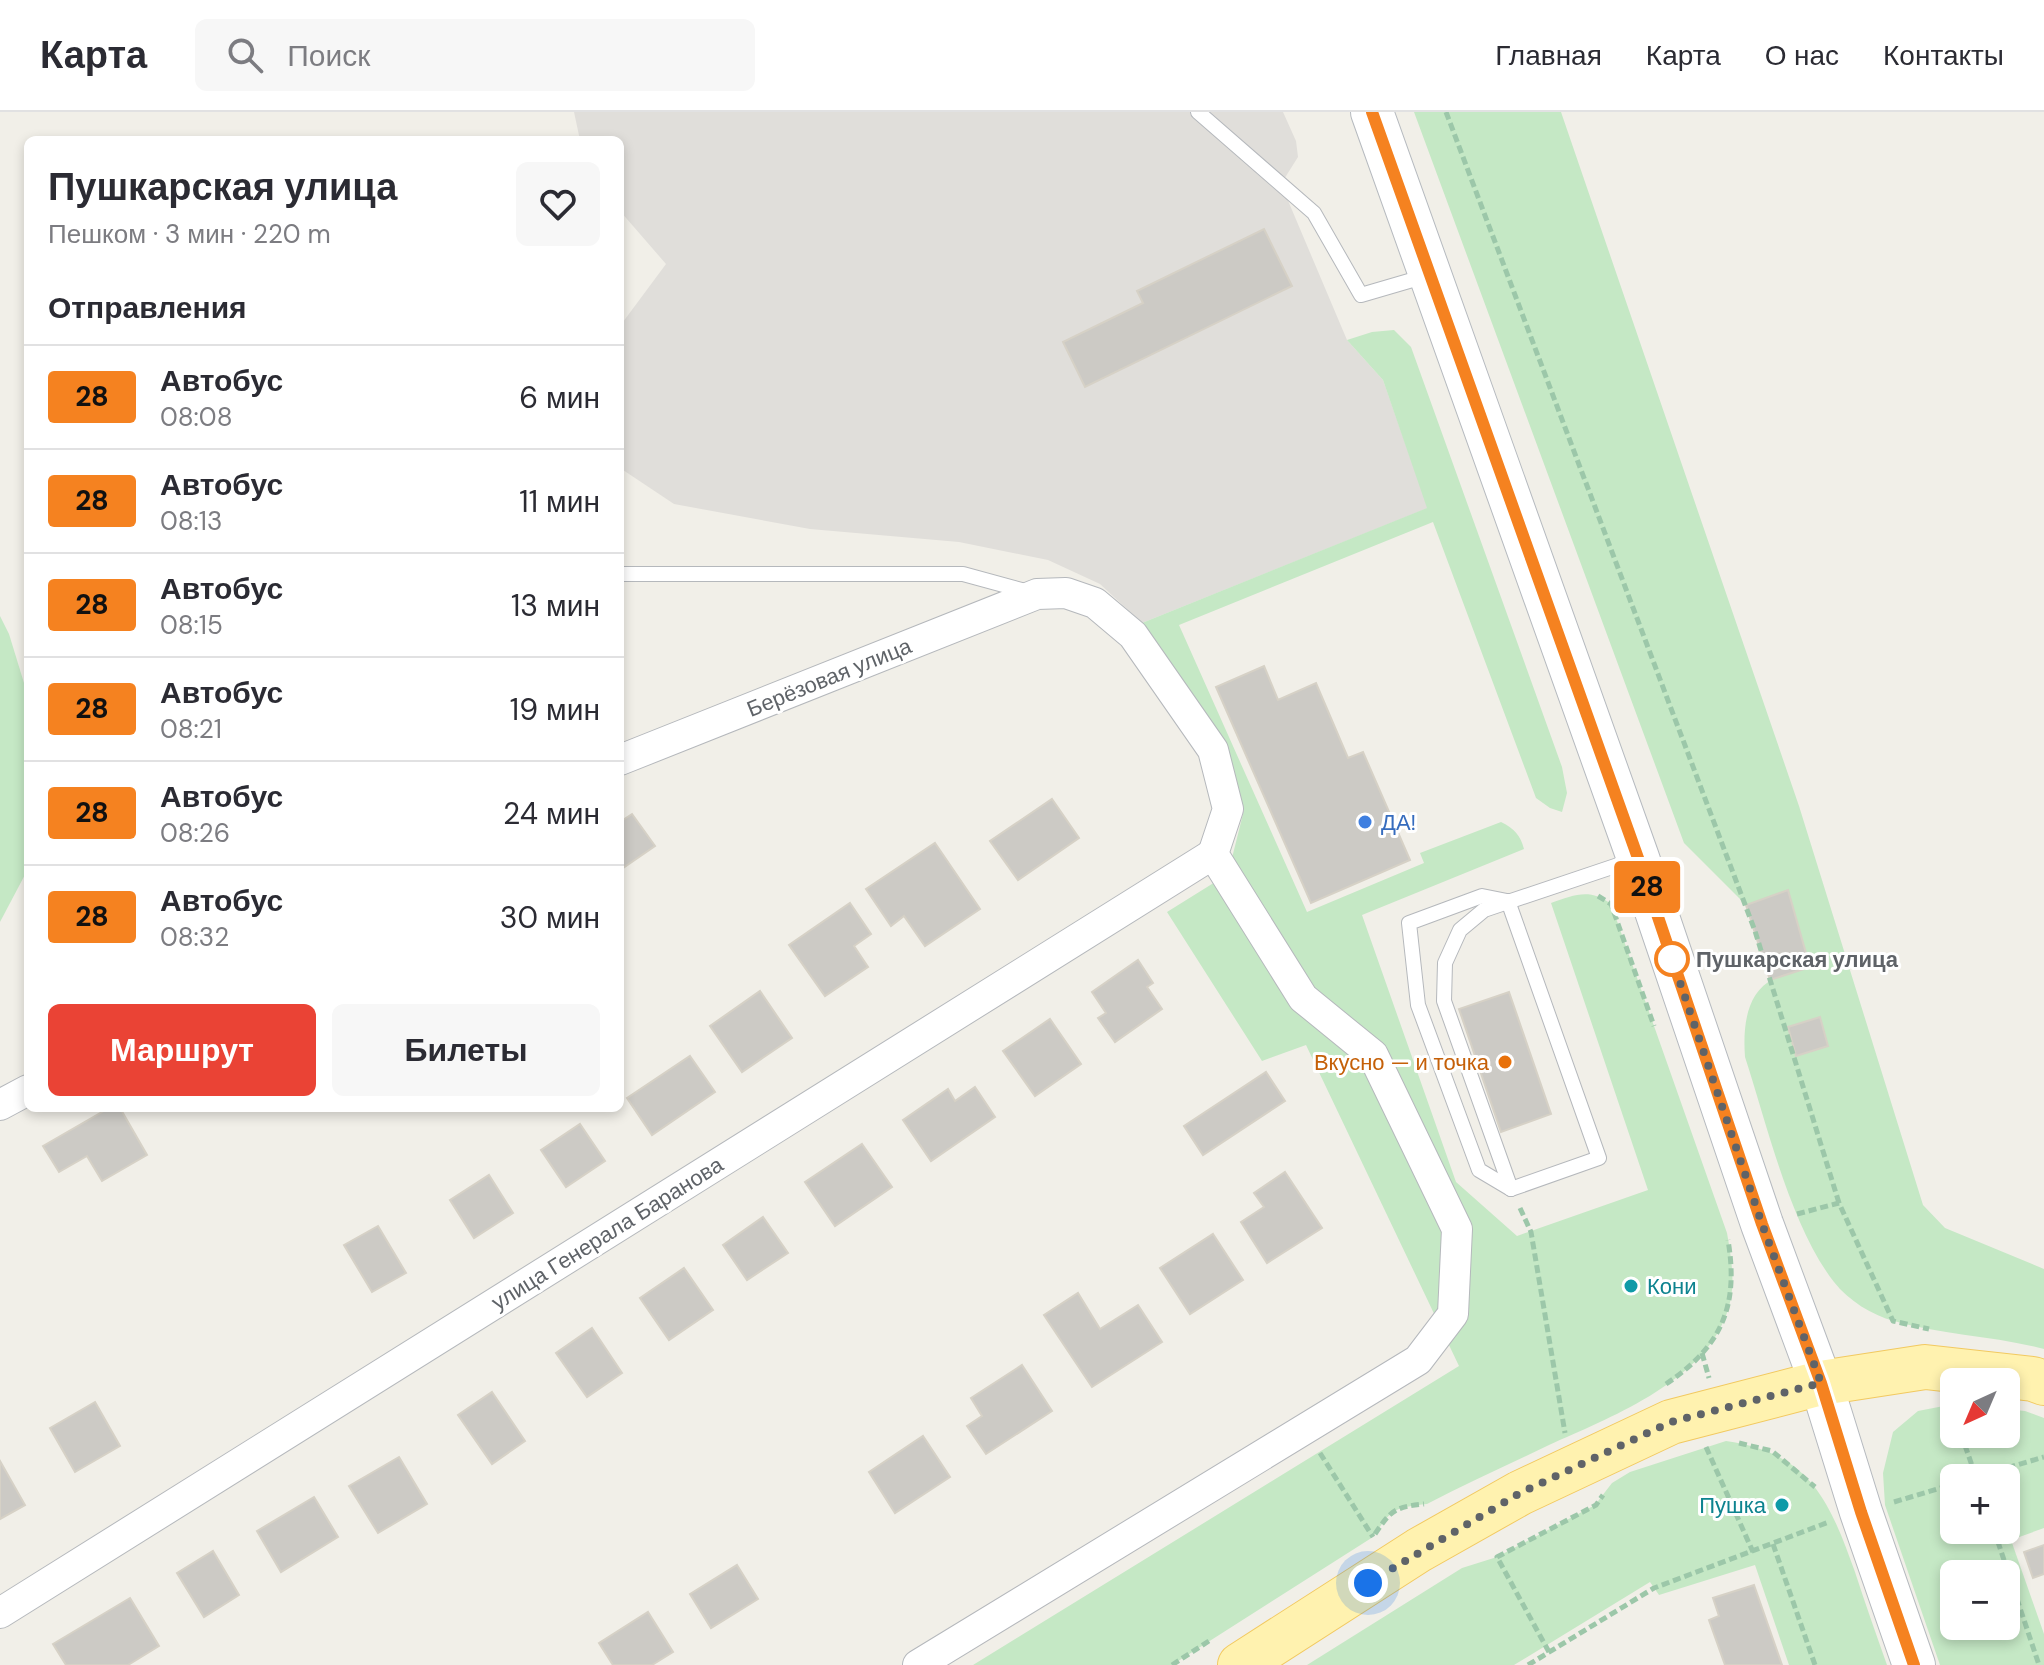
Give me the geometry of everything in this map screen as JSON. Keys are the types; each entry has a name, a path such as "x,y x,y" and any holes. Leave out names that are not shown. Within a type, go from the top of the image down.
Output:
{"main road":[{"path":"1372,112 1638,858 1762,1224 1821,1383 1861,1512 1914,1665"},
{"path":"1240,1665 1419,1550 1520,1493 1671,1422 1821,1383 1925,1367 2033,1379 2044,1383"}],"street":[{"path":"918,1665 1418,1360 1453,1314 1457,1229 1373,1055 1303,998 1213,854 1228,809 1213,750 1133,635 1095,603 1066,593 1037,594"},
{"name":"Берёзовая улица","path":"624,758 1037,594"},
{"name":"улица Генерала Баранова","path":"0,1613 1213,854"},
{"path":"0,1105 24,1092"}],"lane":[{"path":"1198,112 1314,213 1361,295 1430,274"},
{"path":"624,574 963,574 1037,594"},
{"path":"1511,1189 1444,1001 1445,963 1460,930 1484,910 1638,858"},
{"path":"1508,901 1482,896 1409,923 1418,1005 1479,1170 1511,1189"},
{"path":"1508,901 1599,1158 1511,1189"}],"path":[{"path":"1446,112 1755,931 1839,1203 1893,1321 1934,1330"},
{"path":"1592,894 1601,896 1611,904 1659,1038"},
{"path":"1511,1189 1531,1232 1566,1438 1579,1431"},
{"path":"1797,1214 1839,1203"},
{"path":"1657,1390 1702,1353 1724,1320 1732,1295 1733,1269 1727,1233"},
{"path":"1305,1429 1373,1537"},
{"path":"1726,1441 1772,1451 1820,1491"},
{"path":"1693,1452 1716,1444"},
{"path":"1706,1447 1753,1552"},
{"path":"2020,1464 2044,1457"},
{"path":"1885,1505 1940,1488"},
{"path":"1549,1652 1497,1557 1596,1505 1604,1494"},
{"path":"1528,1665 1654,1588 1836,1519"},
{"path":"1773,1544 1815,1665"},
{"path":"1999,1544 2039,1665"}],"shaded area":[{"path":"574,112 1283,112 1296,141 1298,157 1281,184 1347,340 1383,380 1428,508 1142,623 1100,584 1048,560 959,542 810,529 674,504 624,471 624,321 666,264 624,216 624,136 579,136"}],"green space":[{"path":"1414,112 1561,112 1799,806 1923,1205 1945,1228 2044,1269 2044,1349 1913,1326 1877,1315 1840,1289 1805,1233 1782,1174 1745,1057 1748,1013 1757,993 1774,979 1810,966 1788,891 1746,905 1684,843"},
{"path":"1394,330 1411,347 1562,767 1567,793 1562,812 1536,798 1433,522 1179,625 1307,912 1424,863 1420,853 1501,822 1519,836 1524,849 1362,915 1456,1182 1517,1236 1648,1190 1551,903 1589,895 1611,904 1727,1233 1732,1276 1729,1307 1712,1341 1695,1362 1649,1396 1427,1504 1394,1512 1373,1537 1172,1665 973,1665 1459,1366 1306,1045 1262,1061 1167,912 1228,874 1244,810 1227,747 1142,623 1427,508 1383,380 1347,340 1372,332"},
{"path":"0,616 24,683 24,877 0,922"},
{"path":"1940,1407 1940,1448 2020,1448 2020,1410 2044,1418 2044,1528 2020,1537 2020,1464 1940,1464 1940,1544 2012,1544 2018,1560 1940,1560 1940,1640 2020,1640 2020,1566 2044,1634 2044,1665 1940,1665 1885,1505 1883,1473 1893,1432 1918,1411"},
{"path":"1726,1441 1778,1456 1797,1469 1825,1502 1845,1546 1887,1665 1789,1665 1755,1565 1659,1595 1650,1582 1514,1665 1307,1665 1462,1568 1497,1557 1595,1505 1612,1483 1630,1472"}],"building":[{"path":"1264,229 1292,286 1085,387 1063,342 1143,303 1137,291"},
{"path":"1264,666 1278,700 1316,683 1348,758 1363,752 1410,860 1311,903 1216,687"},
{"path":"1052,799 1079,838 1018,880 990,841"},
{"path":"632,814 655,846 624,867 624,819"},
{"path":"935,843 980,909 925,946 904,916 891,926 866,889"},
{"path":"1788,890 1810,967 1770,980 1746,905"},
{"path":"850,903 871,934 854,946 868,967 825,996 789,945"},
{"path":"1138,960 1153,983 1147,987 1162,1009 1115,1042 1098,1018 1106,1013 1092,992"},
{"path":"760,991 792,1038 742,1072 710,1026"},
{"name":"Вкусно — и точка","path":"1509,992 1551,1114 1501,1132 1459,1009"},
{"path":"1820,1017 1828,1046 1796,1056 1788,1027"},
{"path":"1050,1019 1081,1064 1035,1096 1003,1051"},
{"path":"690,1056 715,1092 652,1135 627,1098"},
{"path":"1266,1072 1285,1101 1203,1155 1184,1126"},
{"path":"975,1087 995,1117 931,1161 903,1120 948,1089 955,1101"},
{"path":"102,1112 122,1112 147,1155 102,1181 87,1156 59,1172 43,1146"},
{"path":"580,1124 605,1161 566,1187 541,1150"},
{"path":"862,1144 892,1187 835,1226 805,1182"},
{"path":"1285,1172 1322,1228 1267,1263 1241,1222 1264,1207 1254,1193"},
{"path":"489,1175 513,1213 474,1238 450,1200"},
{"path":"763,1217 788,1253 747,1280 723,1245"},
{"path":"378,1226 406,1273 372,1292 344,1245"},
{"path":"1213,1234 1243,1280 1190,1314 1160,1268"},
{"path":"684,1268 713,1310 669,1340 640,1298"},
{"path":"1078,1293 1100,1329 1138,1305 1162,1342 1092,1387 1044,1315"},
{"path":"592,1328 622,1373 587,1397 556,1353"},
{"path":"1022,1365 1052,1411 986,1454 967,1426 982,1416 971,1398"},
{"path":"492,1392 525,1441 492,1464 458,1415"},
{"path":"95,1402 120,1446 75,1472 50,1428"},
{"path":"923,1436 950,1477 895,1513 869,1472"},
{"path":"399,1457 427,1504 378,1533 349,1486"},
{"path":"0,1461 25,1505 0,1519"},
{"path":"314,1497 338,1537 281,1572 257,1531"},
{"path":"2044,1545 2044,1574 2033,1578 2024,1552"},
{"path":"213,1551 239,1595 204,1617 177,1573"},
{"path":"737,1565 758,1599 711,1628 690,1594"},
{"path":"1754,1585 1782,1665 1725,1665 1709,1620 1719,1616 1713,1598"},
{"path":"130,1598 159,1646 128,1665 66,1665 53,1644"},
{"path":"648,1612 673,1652 652,1665 613,1665 599,1643"}],"bus line":[{"name":"28","path":"1372,112 1638,858 1762,1224 1821,1383 1861,1512 1914,1665"}],"place":[{"name":"ДА!","path":"1365,822"},
{"name":"Пушкарская улица","path":"1672,959"},
{"name":"Вкусно — и точка","path":"1505,1062"},
{"name":"Кони","path":"1631,1286"},
{"name":"Пушка","path":"1782,1505"}],"route":[{"path":"1368,1583 1419,1550 1520,1493 1671,1422 1821,1383 1762,1224 1668,947 1672,959"}]}
